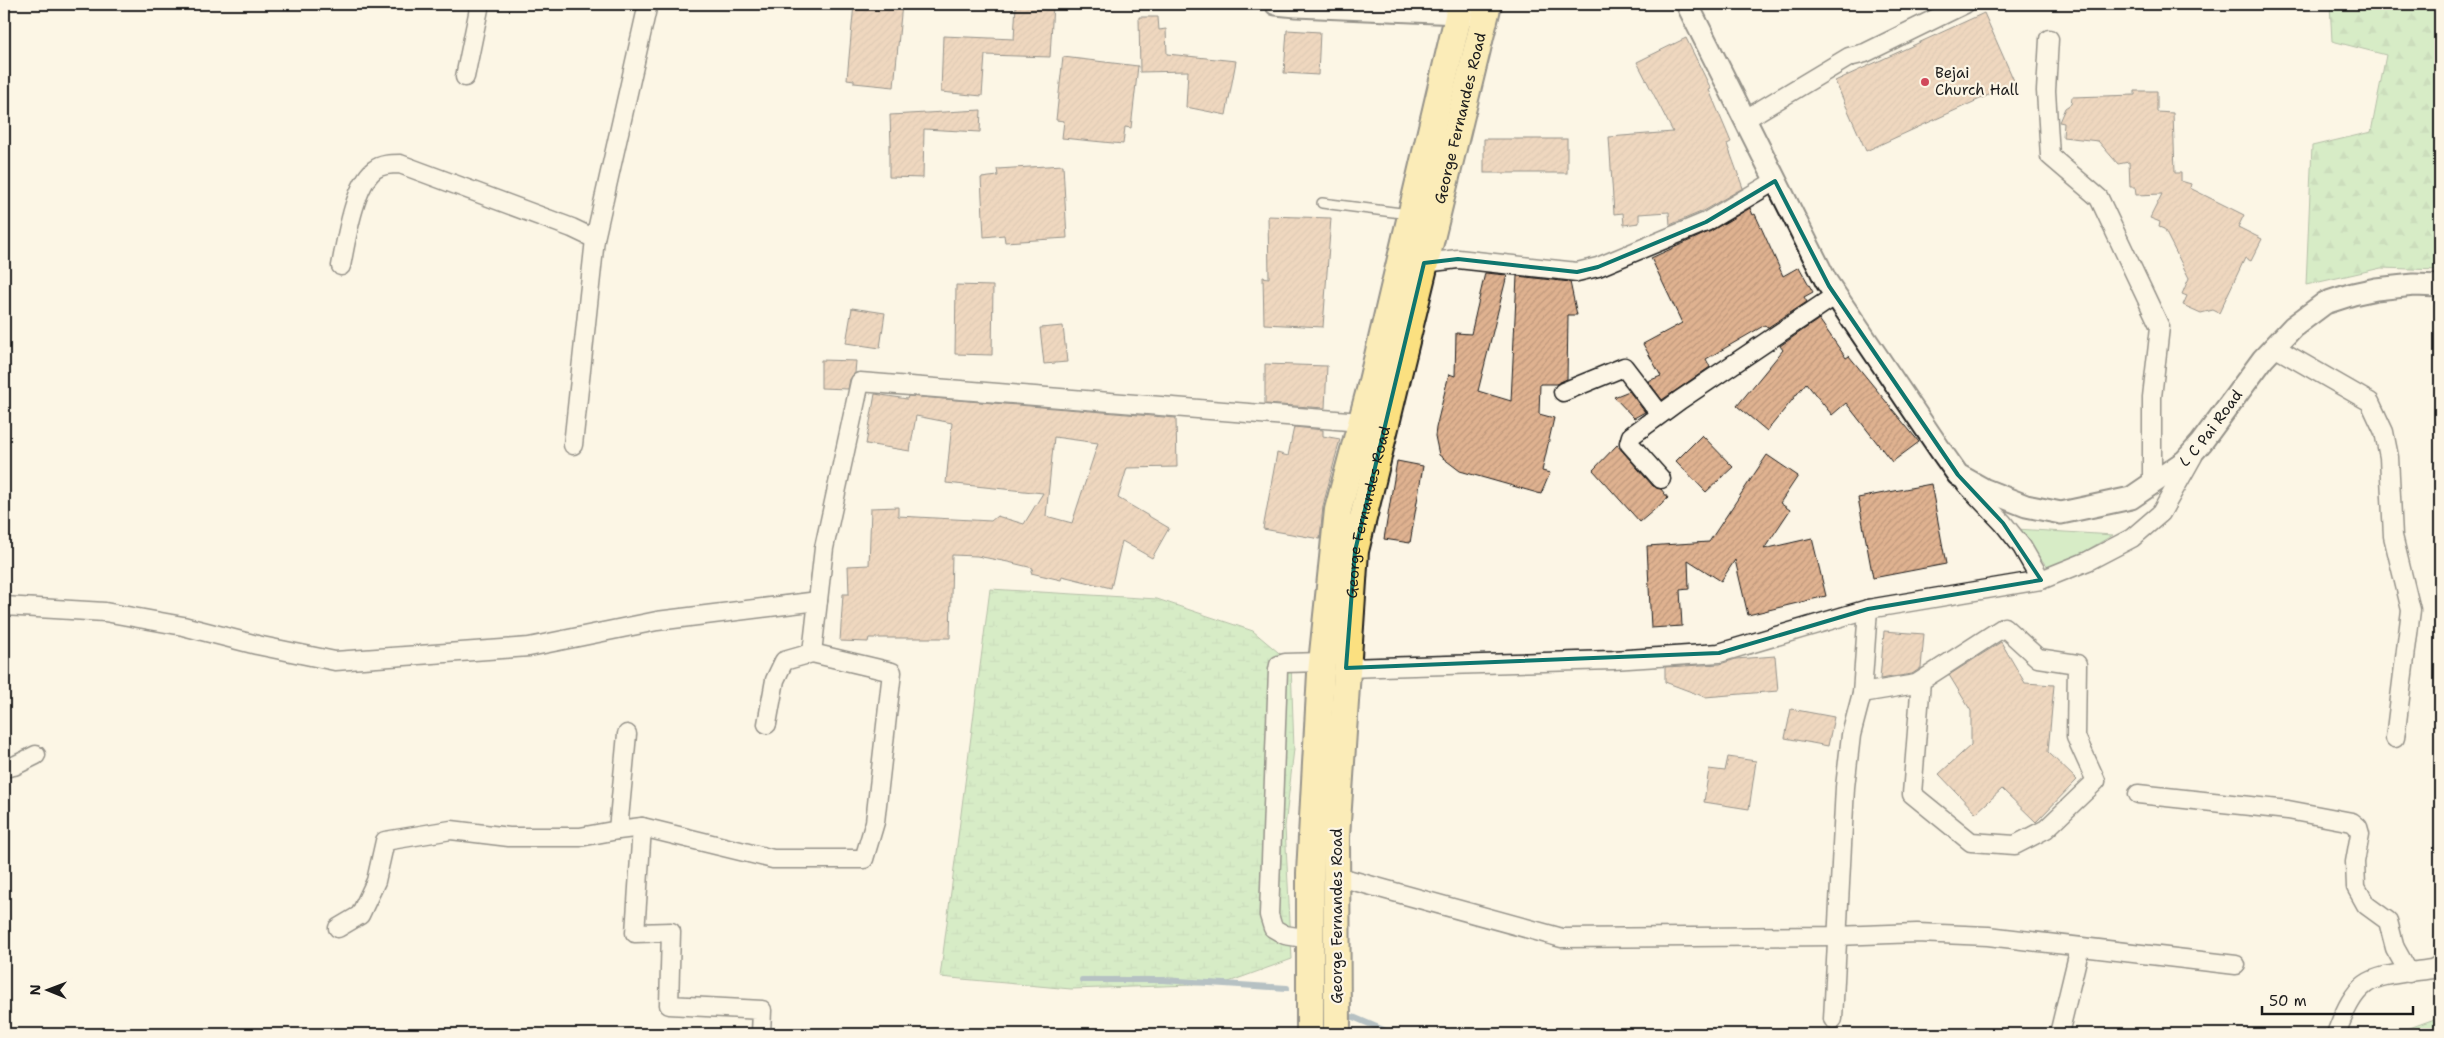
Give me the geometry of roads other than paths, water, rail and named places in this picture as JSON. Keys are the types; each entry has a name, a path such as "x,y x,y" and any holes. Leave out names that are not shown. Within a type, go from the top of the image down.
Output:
{"main road":[{"name":"George Fernandes Road","path":"1337,1034 1334,665 1338,510 1361,422 1460,8"},
{"name":"George Fernandes Road","path":"1310,1034 1310,873 1334,665 1355,551 1487,10"}],"street":[{"path":"465,77 480,4"},
{"path":"573,445 594,239 648,4"},
{"path":"1276,4 1487,10"},
{"path":"1688,4 1744,120 1826,281 1958,475 2022,546 2041,580"},
{"path":"1744,120 1849,57 1865,53 1966,4"},
{"path":"2048,39 2046,91 2050,156 2099,198 2160,328 2152,397 2152,483"},
{"path":"341,266 360,190 374,170 387,164 400,164 572,228 594,239"},
{"path":"1424,263 1458,259 1577,272 1598,267 1706,222 1775,181"},
{"name":"L C Pai Road","path":"1958,475 1983,489 2026,506 2061,512 2131,498 2184,461 2201,443 2274,347 2293,327 2325,303 2352,294 2376,289 2414,285 2440,286"},
{"path":"1661,479 1629,444 1628,440 1631,436 1660,414 1836,295"},
{"path":"2274,347 2370,402 2384,432 2389,457 2393,536 2411,610 2396,738"},
{"path":"1563,392 1624,367 1660,414"},
{"path":"812,653 824,548 860,382 1361,422"},
{"path":"1310,939 1285,935 1273,928 1269,915 1279,665 1285,663 1334,665 1613,660 1719,653 1868,609 2041,580 2088,561 2132,538 2161,513 2201,443"},
{"path":"4,606 104,612 183,626 335,661 529,647 657,621 818,601"},
{"path":"1833,1019 1845,787 1851,735 1862,693 1868,609"},
{"path":"1862,693 1921,681 2004,627 2038,658 2077,664 2076,737 2096,781 2046,829 2015,845 1971,842 1912,794 1921,681"},
{"path":"338,928 360,915 376,881 385,842 451,830 509,837 580,837 642,827 774,859 864,859 875,822 892,672 812,653 784,661 775,680 767,724"},
{"path":"618,830 627,734"},
{"path":"4,768 14,766 36,755"},
{"path":"2138,794 2288,810 2352,822 2358,827 2360,834 2355,862 2356,887 2366,905 2388,921 2396,948 2409,973"},
{"path":"642,827 635,933 671,932 669,1005 762,1010 761,1034"},
{"path":"1336,876 1562,938 1836,936 1926,933 1988,936 2236,965"},
{"path":"2059,1034 2080,947"},
{"path":"2336,1034 2350,1000 2364,984 2375,979 2440,966"}],"lane":[{"path":"1322,203 1411,215"}],"waterway":[{"path":"1082,980 1163,980 1287,988"},
{"path":"1353,1017 1393,1034"}],"place":[{"name":"Bejai Church Hall","path":"1925,82"}]}
